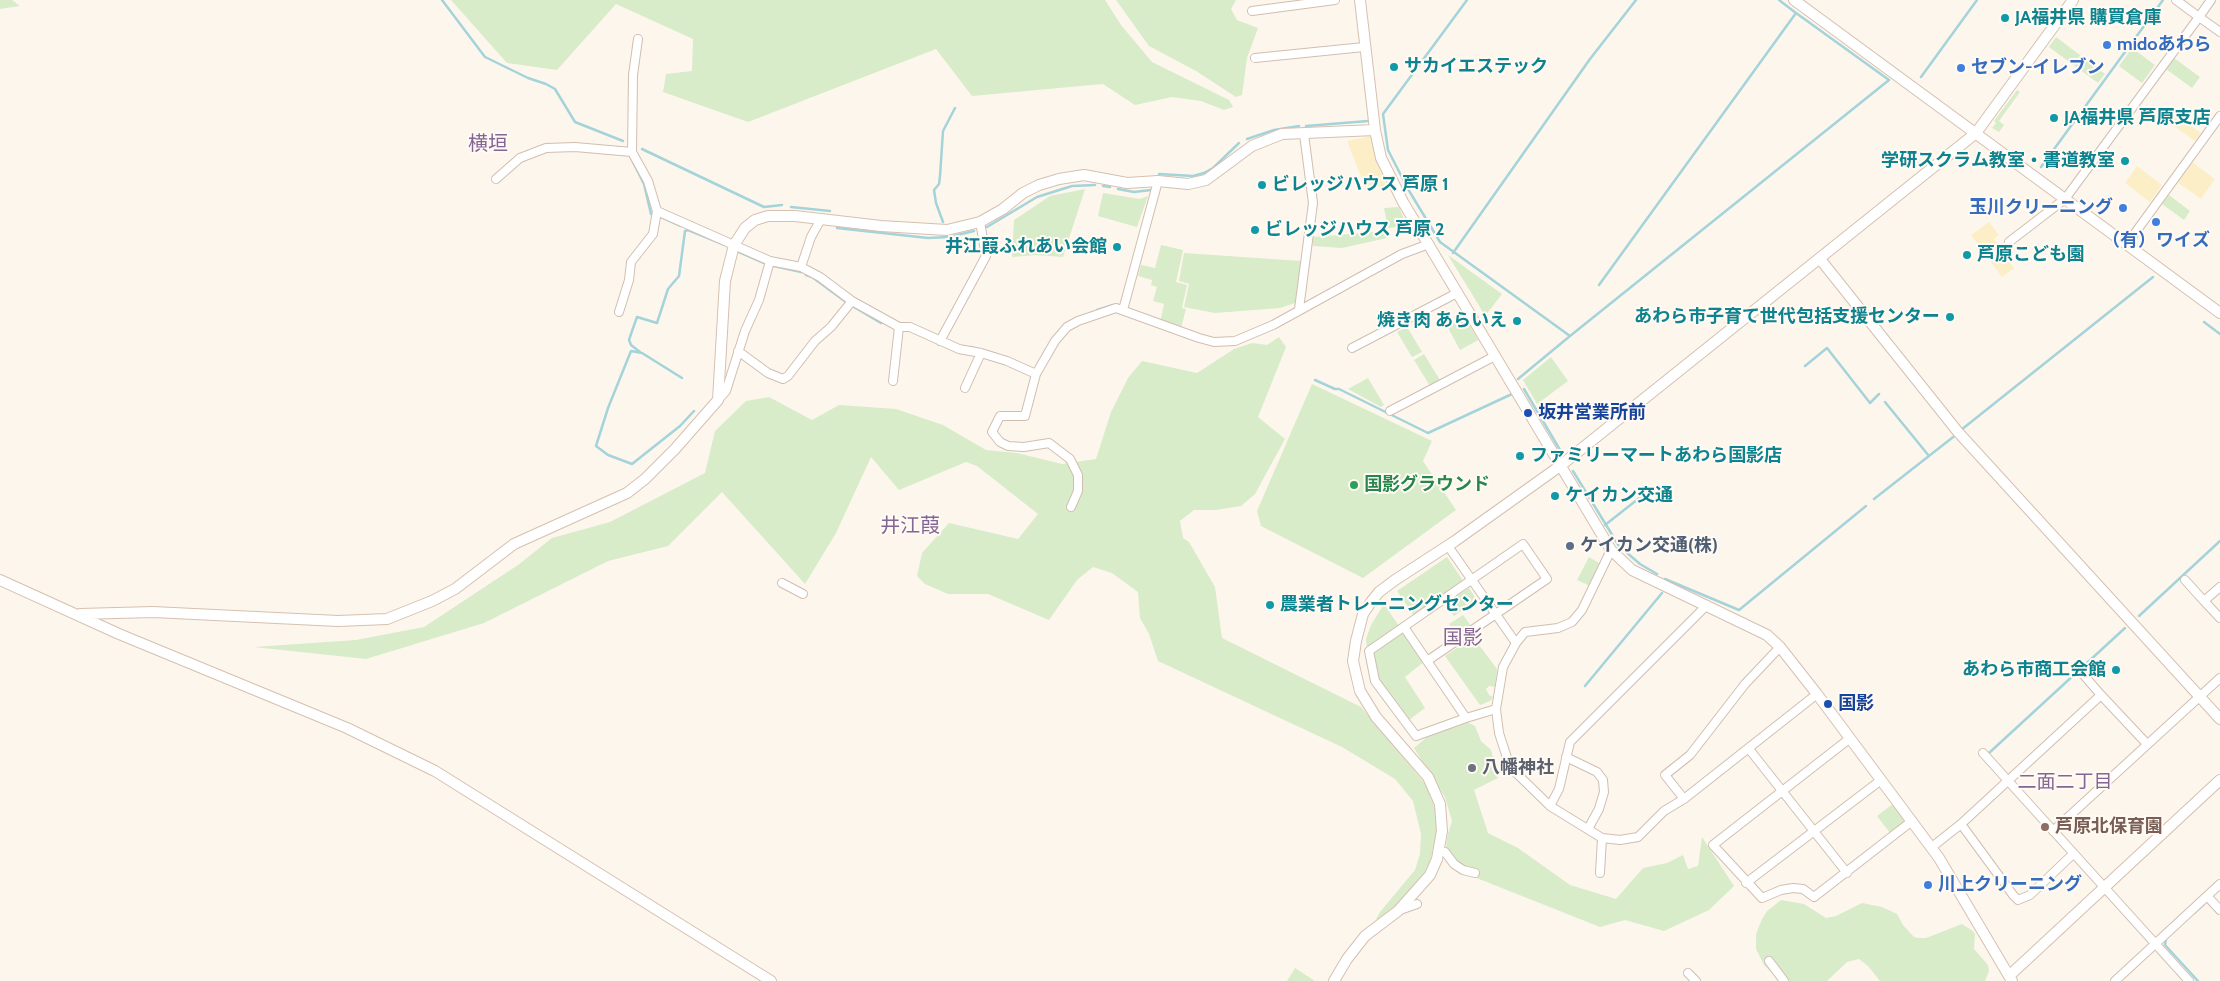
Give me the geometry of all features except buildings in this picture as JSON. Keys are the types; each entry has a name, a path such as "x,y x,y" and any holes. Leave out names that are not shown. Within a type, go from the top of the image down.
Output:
{"street":[{"path":"1252,11 1335,0"},
{"path":"1360,0 1364,20 1364,47 1375,130 1381,158 1457,293 1611,550 1632,570 1767,635 1780,648 1818,694 1849,739 1932,847 2011,978 2103,887 2220,780"},
{"path":"1794,0 2220,313"},
{"path":"1334,981 1347,959 1365,936 1398,911 1430,875 1437,859 1442,831 1440,804 1428,777 1376,716 1360,691 1354,661 1356,641 1363,614 1379,592 1448,546 1560,466 1976,133 2073,0"},
{"path":"2176,0 2220,32"},
{"path":"2009,242 2065,199 2211,0"},
{"path":"619,312 629,280 631,262 653,234 657,211 648,181 632,152 633,75 638,40"},
{"path":"1255,58 1364,47"},
{"path":"2127,244 2220,116"},
{"path":"718,400 725,281 734,245 745,228 755,220 768,216 786,216 881,226 946,230 980,222 1003,209 1023,193 1038,185 1059,179 1084,175 1127,182 1158,181 1188,184 1206,180 1252,146 1282,134 1375,130"},
{"path":"1299,309 1313,203 1304,134"},
{"path":"496,179 520,158 546,148 575,146 632,152"},
{"path":"1123,310 1158,181"},
{"path":"657,211 770,261 801,267 820,277 852,301 899,327 910,327 959,349 1007,361 1036,374"},
{"path":"801,267 811,236 821,219"},
{"path":"940,341 986,256 980,222"},
{"path":"1071,507 1078,492 1078,475 1070,459 1049,444 1024,447 1008,446 1000,442 992,432 1000,416 1026,416 1036,374 1055,341 1067,327 1099,312 1116,308 1174,330 1214,342 1235,341 1274,325 1299,309 1402,254 1429,244"},
{"path":"1820,259 1958,432 2220,719"},
{"path":"80,614 153,612 338,621 388,619 432,602 455,589 514,544 627,493 645,479 675,449 726,392 745,331 759,300 770,261"},
{"path":"1352,348 1457,293"},
{"path":"738,351 768,373 783,379 788,376 852,301"},
{"path":"893,381 899,327"},
{"path":"965,388 981,353"},
{"path":"1390,411 1495,356"},
{"path":"1427,661 1547,579 1523,544 1369,651 1374,681 1416,736 1496,709"},
{"path":"1448,546 1516,643"},
{"path":"1611,550 1582,610 1572,622 1558,628 1525,632 1516,643 1503,667 1496,709 1499,734 1510,767 1550,806 1602,838 1620,840 1638,837 1664,811 1684,799 1818,694"},
{"path":"0,580 80,614 119,634 347,728 435,771 771,981"},
{"path":"2185,580 2220,618"},
{"path":"782,583 803,594"},
{"path":"2204,601 2220,587"},
{"path":"1550,806 1559,788 1570,742 1706,605"},
{"path":"1404,627 1466,718"},
{"path":"1684,799 1665,775 1690,755 1745,684 1780,648"},
{"path":"2080,672 2147,744"},
{"path":"2053,832 2220,678"},
{"path":"1932,847 1961,824 2101,695"},
{"path":"1849,739 1713,845 1746,883 1762,898 1780,890 1793,888 1803,889 1814,897 1912,821"},
{"path":"1749,749 1847,873"},
{"path":"1983,753 2189,981"},
{"path":"1566,757 1597,772 1603,780 1604,792 1599,809 1588,829"},
{"path":"1746,883 1881,780"},
{"path":"1961,824 2018,900 2030,895 2073,854"},
{"path":"1600,873 1602,838"},
{"path":"1444,852 1462,870 1474,873"},
{"path":"2115,981 2155,942 2220,884"},
{"path":"2207,896 2220,910"},
{"path":"1398,911 1417,904"},
{"path":"1769,961 1784,981"},
{"path":"1688,973 1696,981"}],"green space":[{"path":"0,0 12,0 20,6 0,9"},
{"path":"451,0 1105,0 1121,25 1152,62 1229,100 1233,107 1224,110 1201,101 1172,97 1135,105 1103,84 972,96 936,49 748,122 663,92 666,74 692,71 693,39 616,4 557,70 507,63"},
{"path":"1116,0 1236,0 1231,9 1237,20 1258,28 1247,58 1242,95 1236,97 1196,71 1149,46"},
{"path":"2056,37 2105,74 2098,83 2049,47"},
{"path":"2132,48 2155,65 2142,83 2119,66"},
{"path":"2174,58 2200,77 2192,88 2166,69"},
{"path":"2017,90 2020,92 1999,121 2004,125 1999,132 1992,128 1996,123 1994,121"},
{"path":"1085,189 1063,257 1036,255 1012,257 1014,220 1050,196"},
{"path":"1103,193 1140,199 1148,196 1137,227 1098,216"},
{"path":"2169,195 2190,211 2184,220 2162,204"},
{"path":"1399,207 1407,226 1388,228 1384,208"},
{"path":"1386,231 1387,238 1342,248 1313,246 1313,237"},
{"path":"1161,245 1183,250 1176,282 1187,285 1182,308 1186,309 1181,328 1160,323 1164,304 1153,301 1157,287 1151,285 1152,280 1138,276 1141,265 1155,268"},
{"path":"1184,253 1301,261 1295,303 1280,308 1215,313 1184,307 1189,284 1179,281"},
{"path":"1448,255 1502,294 1485,316 1478,304"},
{"path":"1464,316 1478,340 1460,350 1447,326"},
{"path":"1407,327 1422,352 1412,357 1397,332"},
{"path":"1279,337 1286,347 1258,417 1285,439 1255,494 1241,506 1216,510 1194,510 1180,521 1183,538 1189,542 1215,587 1222,638 1361,707 1426,785 1436,811 1437,829 1431,858 1421,880 1392,912 1378,920 1376,919 1380,912 1415,870 1420,854 1421,834 1413,801 1395,779 1342,747 1158,661 1149,634 1140,618 1138,592 1112,573 1093,567 1077,580 1049,620 988,594 948,594 925,584 917,576 922,553 949,523 1018,539 1038,514 977,466 966,462 899,490 871,457 836,533 805,584 722,492 668,546 608,561 484,623 366,659 254,647 356,640 424,627 518,565 552,538 610,522 705,473 715,431 746,401 769,397 812,420 839,405 896,409 943,425 986,450 1017,453 1062,464 1096,459 1111,412 1128,378 1142,361 1197,373 1234,349 1252,343 1267,345"},
{"path":"1424,354 1440,380 1430,386 1414,360"},
{"path":"1551,357 1568,381 1537,404 1523,380"},
{"path":"1368,378 1384,405 1381,407 1348,389"},
{"name":"国影グラウンド","path":"1312,384 1432,441 1423,461 1456,510 1363,578 1261,526 1257,511"},
{"path":"1447,557 1464,582 1414,616 1397,591"},
{"path":"1589,557 1599,563 1590,586 1577,580"},
{"path":"1469,588 1477,600 1454,616 1445,604"},
{"path":"1384,604 1399,626 1367,649 1366,639 1371,625"},
{"path":"1463,615 1472,627 1457,637 1449,624"},
{"path":"1403,631 1425,661 1405,677 1425,708 1409,720 1378,680 1373,654"},
{"path":"1473,637 1497,669 1495,687 1489,686 1486,689 1489,695 1493,697 1490,701 1480,705 1445,656"},
{"path":"1467,722 1475,726 1481,741 1491,750 1498,778 1474,790 1488,833 1518,848 1570,885 1616,899 1643,868 1667,863 1683,855 1688,869 1698,866 1702,837 1734,886 1709,910 1664,931 1625,920 1600,927 1464,873 1446,849 1447,837 1452,821 1445,797 1414,748 1428,736"},
{"path":"1893,804 1905,821 1890,833 1877,816"},
{"path":"1781,900 1804,904 1826,918 1836,916 1862,903 1882,907 1897,914 1903,925 1914,937 1918,938 1926,938 1962,924 1975,934 1974,949 1988,965 1989,971 1985,981 1880,981 1868,966 1859,959 1847,962 1827,981 1789,981 1772,973 1764,965 1756,949 1756,934 1762,919 1767,911"},
{"path":"1295,968 1315,981 1287,981"}],"sand":[{"path":"2174,114 2201,133 2195,141 2168,122"},
{"path":"1371,136 1377,162 1386,185 1366,189 1347,141"},
{"path":"2192,162 2215,179 2201,199 2177,182"},
{"path":"2137,166 2162,185 2150,202 2125,183"},
{"path":"1989,222 1999,235 1994,239 2014,268 2002,277 1971,235"}],"waterway":[{"path":"442,0 485,57 555,89 575,122 623,141"},
{"path":"1467,0 1383,114 1388,150 1408,189 1440,242 1570,336 1518,379"},
{"path":"1453,253 1590,59 1636,0"},
{"path":"1599,285 1796,13 1779,0"},
{"path":"1921,77 1977,0"},
{"path":"2041,167 2163,0"},
{"path":"1570,336 1889,80 1796,13"},
{"path":"943,222 936,203 934,190 939,184 943,131 955,108"},
{"path":"1306,126 1368,121"},
{"path":"1247,139 1274,130 1299,126"},
{"path":"1159,174 1193,176 1204,173 1213,168 1239,143"},
{"path":"642,149 764,207 782,205"},
{"path":"629,154 644,184 651,214"},
{"path":"987,227 1037,197 1072,186 1095,185"},
{"path":"1103,186 1110,187"},
{"path":"1118,189 1134,192 1151,190"},
{"path":"791,207 830,211"},
{"path":"659,216 681,226"},
{"path":"837,228 928,238 949,237 974,231"},
{"path":"640,352 631,345 629,340 637,317 657,323 668,289 679,276 685,231 688,230 725,245"},
{"path":"739,252 764,263"},
{"path":"774,266 801,272"},
{"path":"806,275 812,277 846,302"},
{"path":"1961,430 2153,277"},
{"path":"1097,310 1113,305"},
{"path":"854,307 881,323"},
{"path":"2204,322 2220,334"},
{"path":"970,347 996,354"},
{"path":"1805,366 1827,348 1870,403 1879,394"},
{"path":"682,378 642,353 631,351 608,408 596,446 608,455 632,464 680,426 694,411"},
{"path":"1315,380 1339,389 1428,433 1512,394"},
{"path":"1524,389 1560,450"},
{"path":"1885,402 1929,456"},
{"path":"1874,499 1957,434"},
{"path":"1573,471 1619,546 1640,564 1657,574"},
{"path":"1605,525 1647,492"},
{"path":"1665,579 1739,610 1866,506"},
{"path":"2139,616 2220,541"},
{"path":"1585,686 1662,593"},
{"path":"1989,753 2125,628"},
{"path":"2212,896 2220,889"},
{"path":"2194,913 2204,904"},
{"path":"2166,938 2165,945 2198,981"}],"place":[{"name":"JA福井県 購買倉庫","path":"2005,18"},
{"name":"midoあわら","path":"2107,45"},
{"name":"サカイエステック","path":"1394,67"},
{"name":"セブン-イレブン","path":"1961,68"},
{"name":"JA福井県 芦原支店","path":"2054,118"},
{"name":"学研スクラム教室・書道教室","path":"2125,161"},
{"name":"ビレッジハウス 芦原 1","path":"1262,185"},
{"name":"玉川クリーニング","path":"2123,208"},
{"name":"（有）ワイズ","path":"2156,222"},
{"name":"ビレッジハウス 芦原 2","path":"1255,230"},
{"name":"井江葭ふれあい会館","path":"1117,247"},
{"name":"芦原こども園","path":"1967,255"},
{"name":"あわら市子育て世代包括支援センター","path":"1950,317"},
{"name":"焼き肉 あらいえ","path":"1517,321"},
{"name":"坂井営業所前","path":"1528,413"},
{"name":"ファミリーマートあわら国影店","path":"1520,456"},
{"name":"国影グラウンド","path":"1354,485"},
{"name":"ケイカン交通","path":"1555,496"},
{"name":"ケイカン交通(株)","path":"1570,546"},
{"name":"農業者トレーニングセンター","path":"1270,605"},
{"name":"あわら市商工会館","path":"2116,670"},
{"name":"国影","path":"1828,704"},
{"name":"八幡神社","path":"1472,768"},
{"name":"芦原北保育園","path":"2045,827"},
{"name":"川上クリーニング","path":"1928,885"}],"district":[{"name":"横垣","path":"488,144"},
{"name":"井江葭","path":"910,526"},
{"name":"国影","path":"1463,638"},
{"name":"二面二丁目","path":"2065,782"}]}
